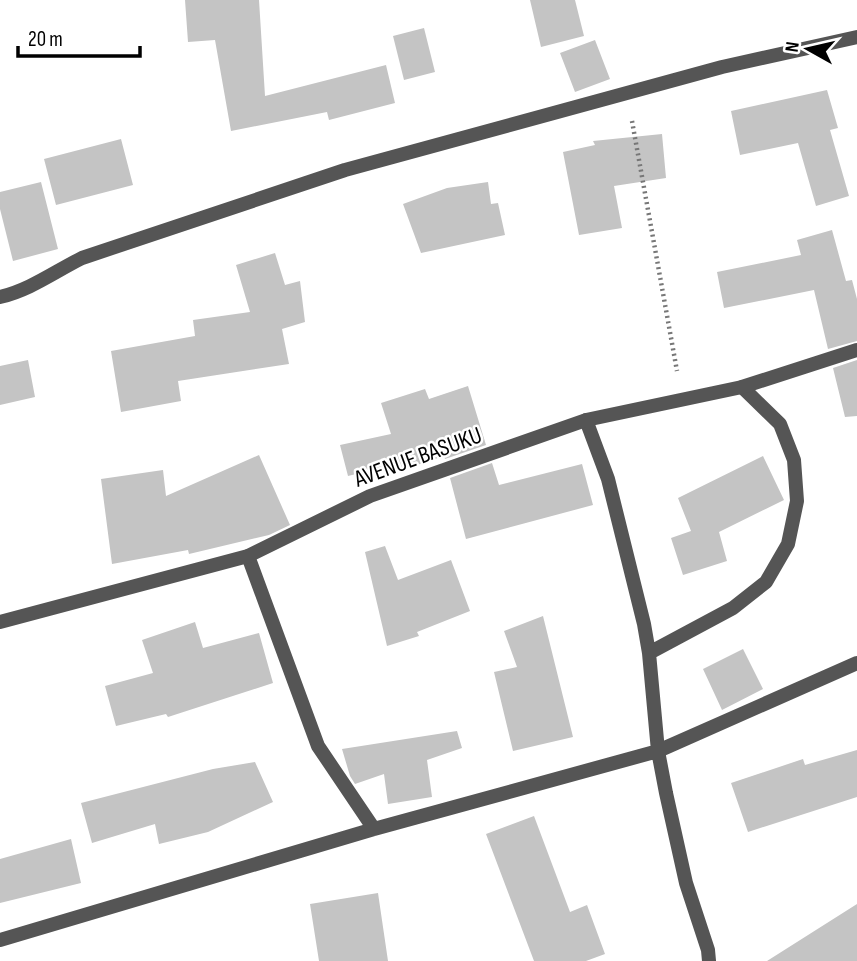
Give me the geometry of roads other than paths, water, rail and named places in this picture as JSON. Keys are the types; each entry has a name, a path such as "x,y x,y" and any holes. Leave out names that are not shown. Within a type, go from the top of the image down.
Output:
{"street":[{"path":"0,297 34,286 53,272 82,258 345,170 722,66 857,37"},
{"name":"AVENUE BASUKU","path":"0,622 248,556 370,496 586,420 742,387 857,350"},
{"path":"649,653 733,608 766,582 788,544 797,501 794,460 780,424 742,387"},
{"path":"586,420 608,479 649,653 658,751 686,883 709,961"},
{"path":"248,556 318,746 374,829"},
{"path":"0,940 374,829 658,751 857,663"}]}
